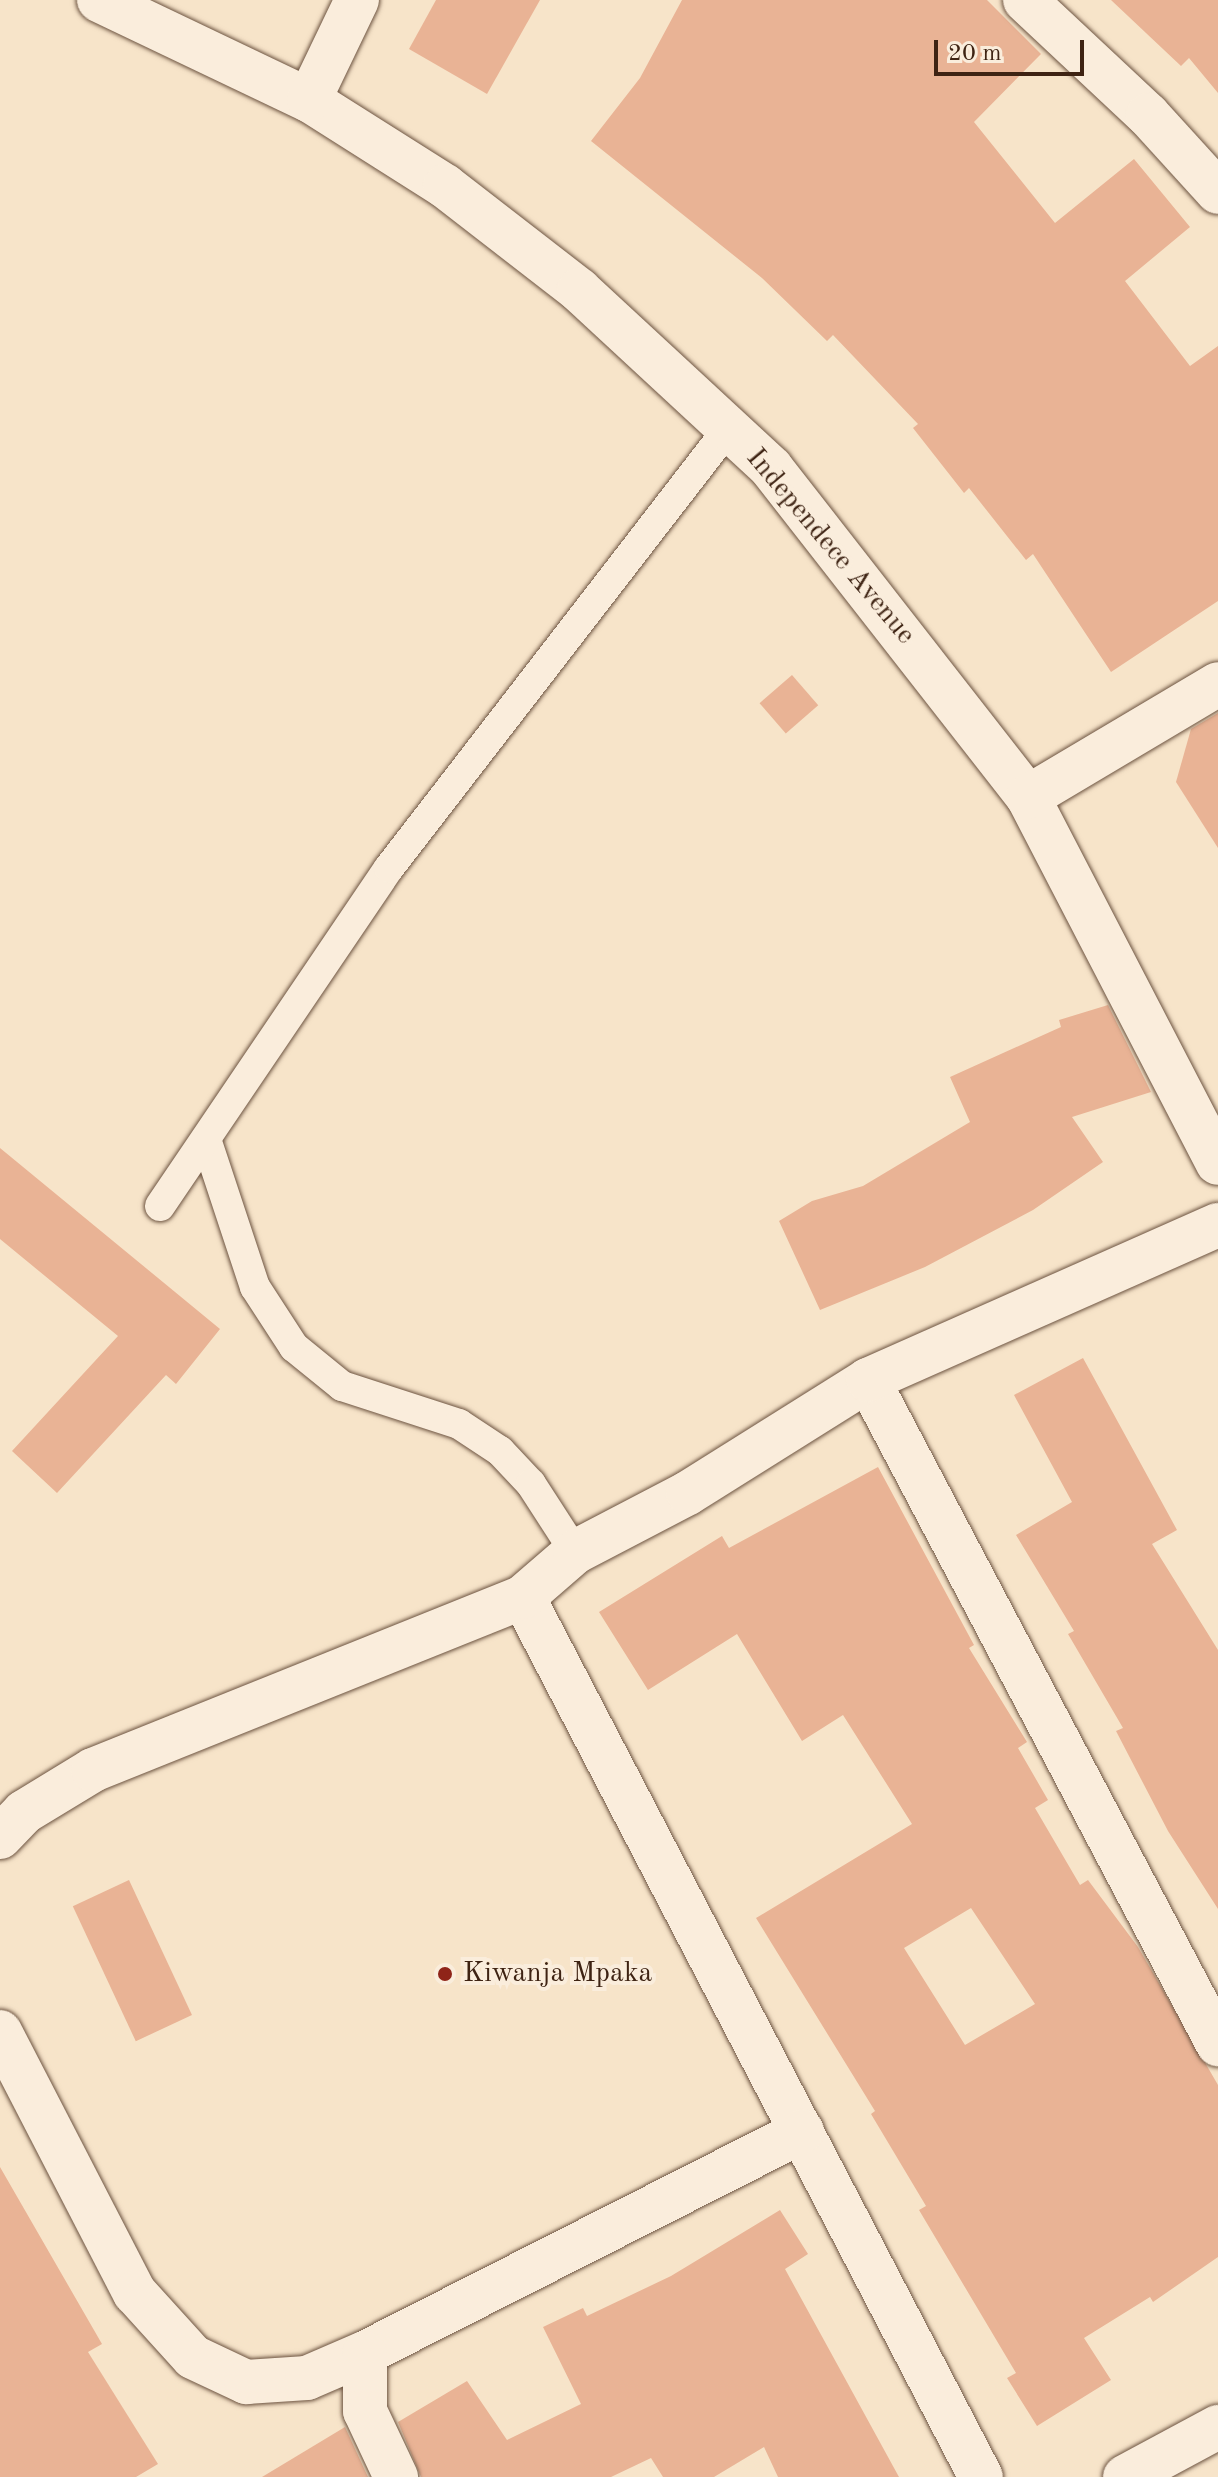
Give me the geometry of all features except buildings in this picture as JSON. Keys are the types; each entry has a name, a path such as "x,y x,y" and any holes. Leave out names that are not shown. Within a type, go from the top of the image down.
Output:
{"street":[{"name":"Independece Avenue","path":"99,0 309,100 445,186 567,280 771,468 875,594 1028,797 1218,1163"},
{"path":"309,100 357,0"},
{"path":"1025,0 1148,115 1218,192"},
{"path":"1028,797 1218,684"},
{"path":"0,1837 24,1812 93,1770 523,1597 575,1552 688,1493 868,1380 1218,1225"},
{"path":"868,1380 1218,2044"},
{"path":"523,1597 981,2477"},
{"path":"0,2032 135,2293 193,2357 246,2382 307,2378 365,2353 802,2131"},
{"path":"365,2353 365,2411 396,2477"},
{"path":"1125,2477 1218,2427"}],"lane":[{"path":"160,1206 389,868 728,429"},
{"path":"206,1139 255,1287 294,1347 342,1386 459,1424 500,1451 531,1484 575,1552"}],"place":[{"name":"Kiwanja Mpaka","path":"445,1974"}]}
